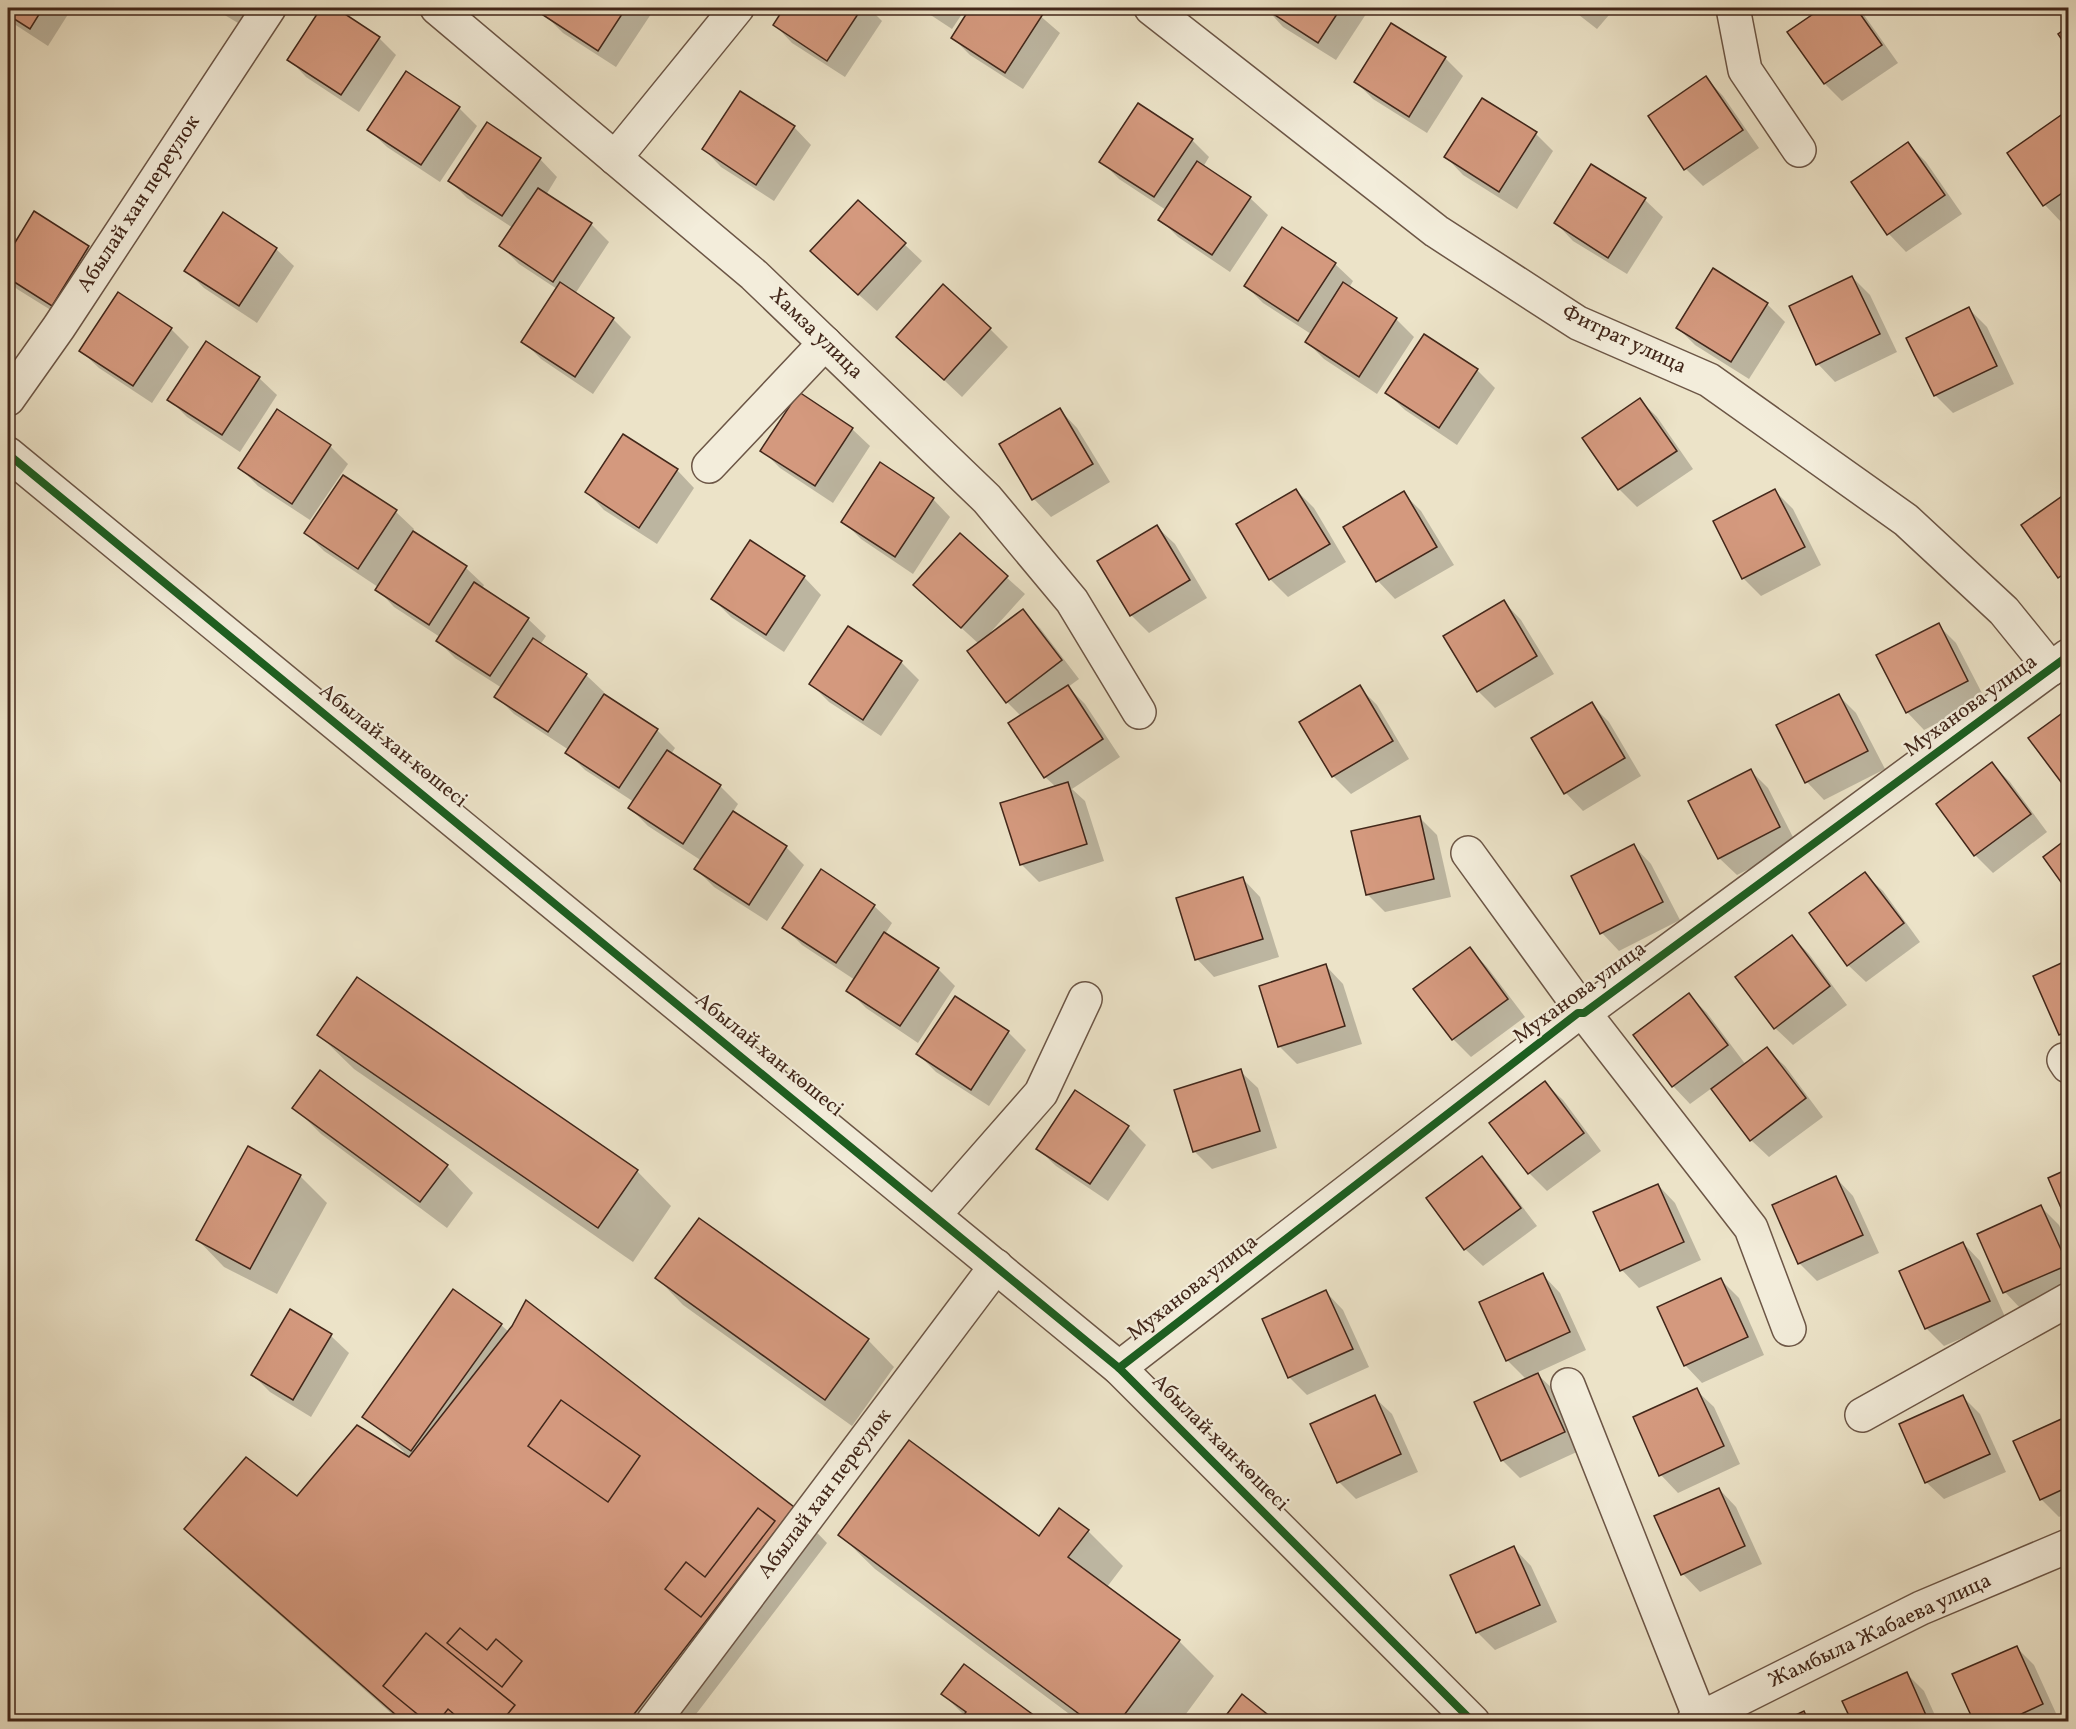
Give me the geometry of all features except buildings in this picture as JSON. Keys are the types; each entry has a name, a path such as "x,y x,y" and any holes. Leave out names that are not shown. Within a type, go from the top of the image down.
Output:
{"street":[{"name":"Абылай хан переулок","path":"8,399 59,327 269,8"},
{"name":"Хамза улица","path":"437,8 754,275 987,499 1072,601 1139,712"},
{"path":"615,158 737,8"},
{"name":"Фитрат улица","path":"1151,8 1436,231 1578,323 1709,380 1906,520 2060,663"},
{"path":"1733,8 1745,69 1799,150"},
{"path":"709,466 825,343"},
{"name":"Абылай хан көшесі","path":"8,454 1119,1368 1473,1722"},
{"name":"Муханова улица","path":"1119,1368 1578,1013 1584,1013 2060,663"},
{"path":"1468,853 1584,1013 1751,1228 1789,1329"},
{"path":"934,1215 1041,1093 1085,999"},
{"name":"Абылай хан переулок","path":"653,1722 996,1266"},
{"path":"1862,1415 2068,1300"},
{"path":"1568,1385 1696,1720"},
{"name":"Жамбыла Жабаева улица","path":"1696,1720 1921,1608 2068,1546"}],"cycle path":[{"path":"8,454 1119,1368 1473,1722"},
{"path":"1119,1368 1578,1013 1584,1013 2068,656"}]}
